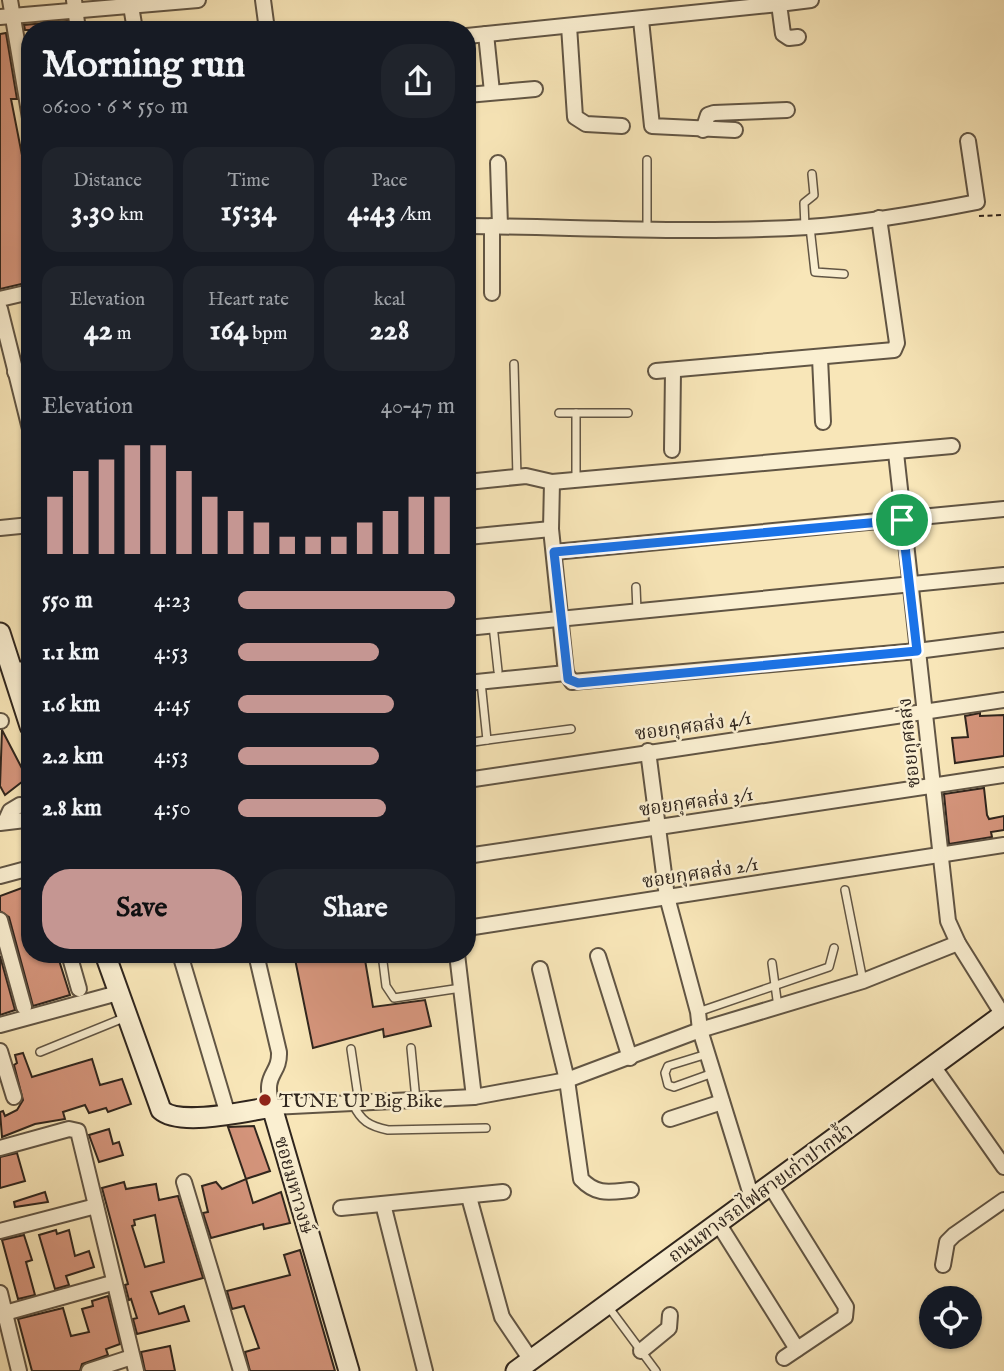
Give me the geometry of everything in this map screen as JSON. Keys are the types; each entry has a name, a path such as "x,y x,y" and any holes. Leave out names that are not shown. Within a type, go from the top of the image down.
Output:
{"street":[{"path":"10,0 6,16 21,80"},
{"path":"6,16 74,5 198,0"},
{"path":"263,0 266,21"},
{"path":"476,35 641,20 811,0"},
{"path":"779,2 783,34 789,38 798,37"},
{"path":"130,3 133,21"},
{"path":"641,20 652,126 735,130"},
{"path":"569,26 575,117 586,124 622,126"},
{"path":"486,34 492,92"},
{"path":"476,94 535,89"},
{"path":"703,130 708,115 714,113 787,110"},
{"path":"476,226 709,230 807,227 977,202 968,141"},
{"path":"492,293 498,163"},
{"path":"656,372 889,351 896,347 879,218"},
{"path":"0,299 21,294"},
{"path":"0,309 21,395"},
{"path":"820,358 823,422"},
{"path":"15,372 21,371"},
{"path":"672,450 673,371"},
{"path":"476,481 534,476 552,482 952,446"},
{"name":"ซอยกุศลส่ง","path":"896,453 948,921 958,943 1003,1014"},
{"path":"552,482 551,529 566,673 572,682 917,651 1004,640"},
{"path":"554,552 1004,509"},
{"path":"0,528 21,526"},
{"path":"476,536 551,529"},
{"path":"476,627 1004,575"},
{"path":"1,639 20,670"},
{"path":"476,682 566,673"},
{"name":"ซอยกุศลส่ง 4/1","path":"476,779 1004,700"},
{"path":"648,751 667,897 698,1012 700,1030 752,1198"},
{"name":"ซอยกุศลส่ง 3/1","path":"476,855 1004,775"},
{"path":"2,822 10,811 20,805"},
{"path":"2,822 21,821"},
{"name":"ซอยกุศลส่ง 2/1","path":"476,927 1004,845"},
{"path":"0,876 21,870"},
{"path":"0,920 24,1007"},
{"path":"108,963 161,1111 176,1118 228,1115 272,1107 474,1097 567,1080 700,1030 863,981 958,943"},
{"path":"597,956 630,1058"},
{"path":"72,963 79,989"},
{"path":"183,963 228,1115"},
{"path":"258,963 279,1052 279,1059 267,1085 272,1107"},
{"path":"458,963 474,1097"},
{"path":"540,969 567,1080 581,1179 592,1190 601,1193 631,1190"},
{"path":"0,1025 118,993"},
{"name":"ถนนทางรถไฟสายเก่าปากน้ำ","path":"524,1365 1003,1014"},
{"path":"0,1051 14,1097"},
{"path":"933,1066 1004,1167"},
{"path":"670,1119 722,1102"},
{"name":"ซอยมหาวงษ์","path":"272,1107 349,1371"},
{"path":"0,1148 77,1129 112,1283 134,1364 89,1371"},
{"path":"184,1182 241,1371"},
{"path":"770,1185 846,1307 845,1317 784,1358"},
{"path":"341,1208 503,1192"},
{"path":"469,1197 502,1317 524,1365"},
{"path":"943,1265 947,1242 954,1234 1004,1199"},
{"path":"383,1204 425,1371"},
{"path":"0,1231 96,1206"},
{"path":"718,1223 797,1349"},
{"path":"19,1371 2,1304 112,1283"},
{"path":"641,1351 669,1328 670,1315"}],"lane":[{"path":"647,160 647,228"},
{"path":"812,174 814,195 804,203 815,272 844,274"},
{"path":"514,364 517,477"},
{"path":"559,413 628,413"},
{"path":"576,413 576,480"},
{"path":"636,587 637,612"},
{"path":"493,625 498,671"},
{"path":"476,691 487,740"},
{"path":"476,742 571,729"},
{"path":"845,890 863,981"},
{"path":"698,1012 829,967 834,948"},
{"path":"383,963 386,986 394,998 462,988"},
{"path":"772,963 778,1007"},
{"path":"40,1052 127,1017"},
{"path":"351,1048 356,1103 363,1121 373,1127 388,1130 486,1128"},
{"path":"411,1048 416,1100"},
{"path":"707,1054 668,1066 665,1073 668,1084 674,1087 713,1073"},
{"path":"607,1304 656,1371"}],"path":[{"path":"977,202 979,218 1004,215"}],"building":[{"path":"6,33 17,99 11,99 21,150 21,284 0,289 0,34"},
{"path":"980,713 980,716 1004,715 1004,756 955,763 952,738 968,737 965,716"},
{"path":"2,730 21,766 21,783 5,795 0,786"},
{"path":"984,788 987,815 989,819 1004,816 1004,830 991,832 992,837 949,844 944,794"},
{"path":"21,888 21,962 9,917 0,911 0,896"},
{"path":"0,956 15,1010 0,1015"},
{"path":"21,963 60,963 70,995 33,1006"},
{"path":"296,963 366,963 373,1007 425,1000 431,1026 384,1037 383,1029 313,1048"},
{"path":"23,1053 32,1077 92,1059 100,1085 122,1079 131,1104 108,1112 106,1108 89,1113 85,1105 63,1112 65,1119 35,1124 2,1137 0,1112 3,1111 5,1116 17,1110 23,1100 14,1065 17,1063 15,1055"},
{"path":"254,1126 270,1171 246,1179 228,1127"},
{"path":"109,1129 113,1144 119,1142 123,1155 99,1162 89,1135"},
{"path":"17,1153 25,1181 0,1188 0,1157"},
{"path":"246,1179 253,1203 281,1192 290,1223 264,1229 263,1224 211,1238 203,1213 208,1212 202,1186 216,1182 222,1189"},
{"path":"124,1182 126,1189 156,1184 159,1200 178,1196 203,1278 151,1292 159,1314 184,1306 189,1321 137,1334 133,1319 137,1318 131,1299 129,1300 125,1285 128,1284 102,1188","holes":["155,1215 164,1262 145,1267 132,1226 135,1225 134,1220"]},
{"path":"45,1192 48,1202 15,1207 14,1202"},
{"path":"56,1230 57,1234 69,1230 75,1256 89,1251 94,1267 66,1276 69,1285 55,1289 39,1235"},
{"path":"24,1235 32,1260 26,1262 35,1295 18,1299 2,1240"},
{"path":"300,1250 335,1371 250,1371 245,1352 259,1348 244,1306 232,1309 227,1291 290,1275 284,1255"},
{"path":"108,1296 120,1344 106,1349 108,1355 82,1364 80,1371 32,1371 18,1319 63,1308 71,1336 89,1332 82,1309 93,1306 92,1301"},
{"path":"170,1346 175,1371 145,1371 141,1352"}],"place":[{"name":"TUNE UP Big Bike","path":"265,1100"}],"route":[{"path":"902,520 917,651 578,683 568,679 554,552 902,520"}]}
